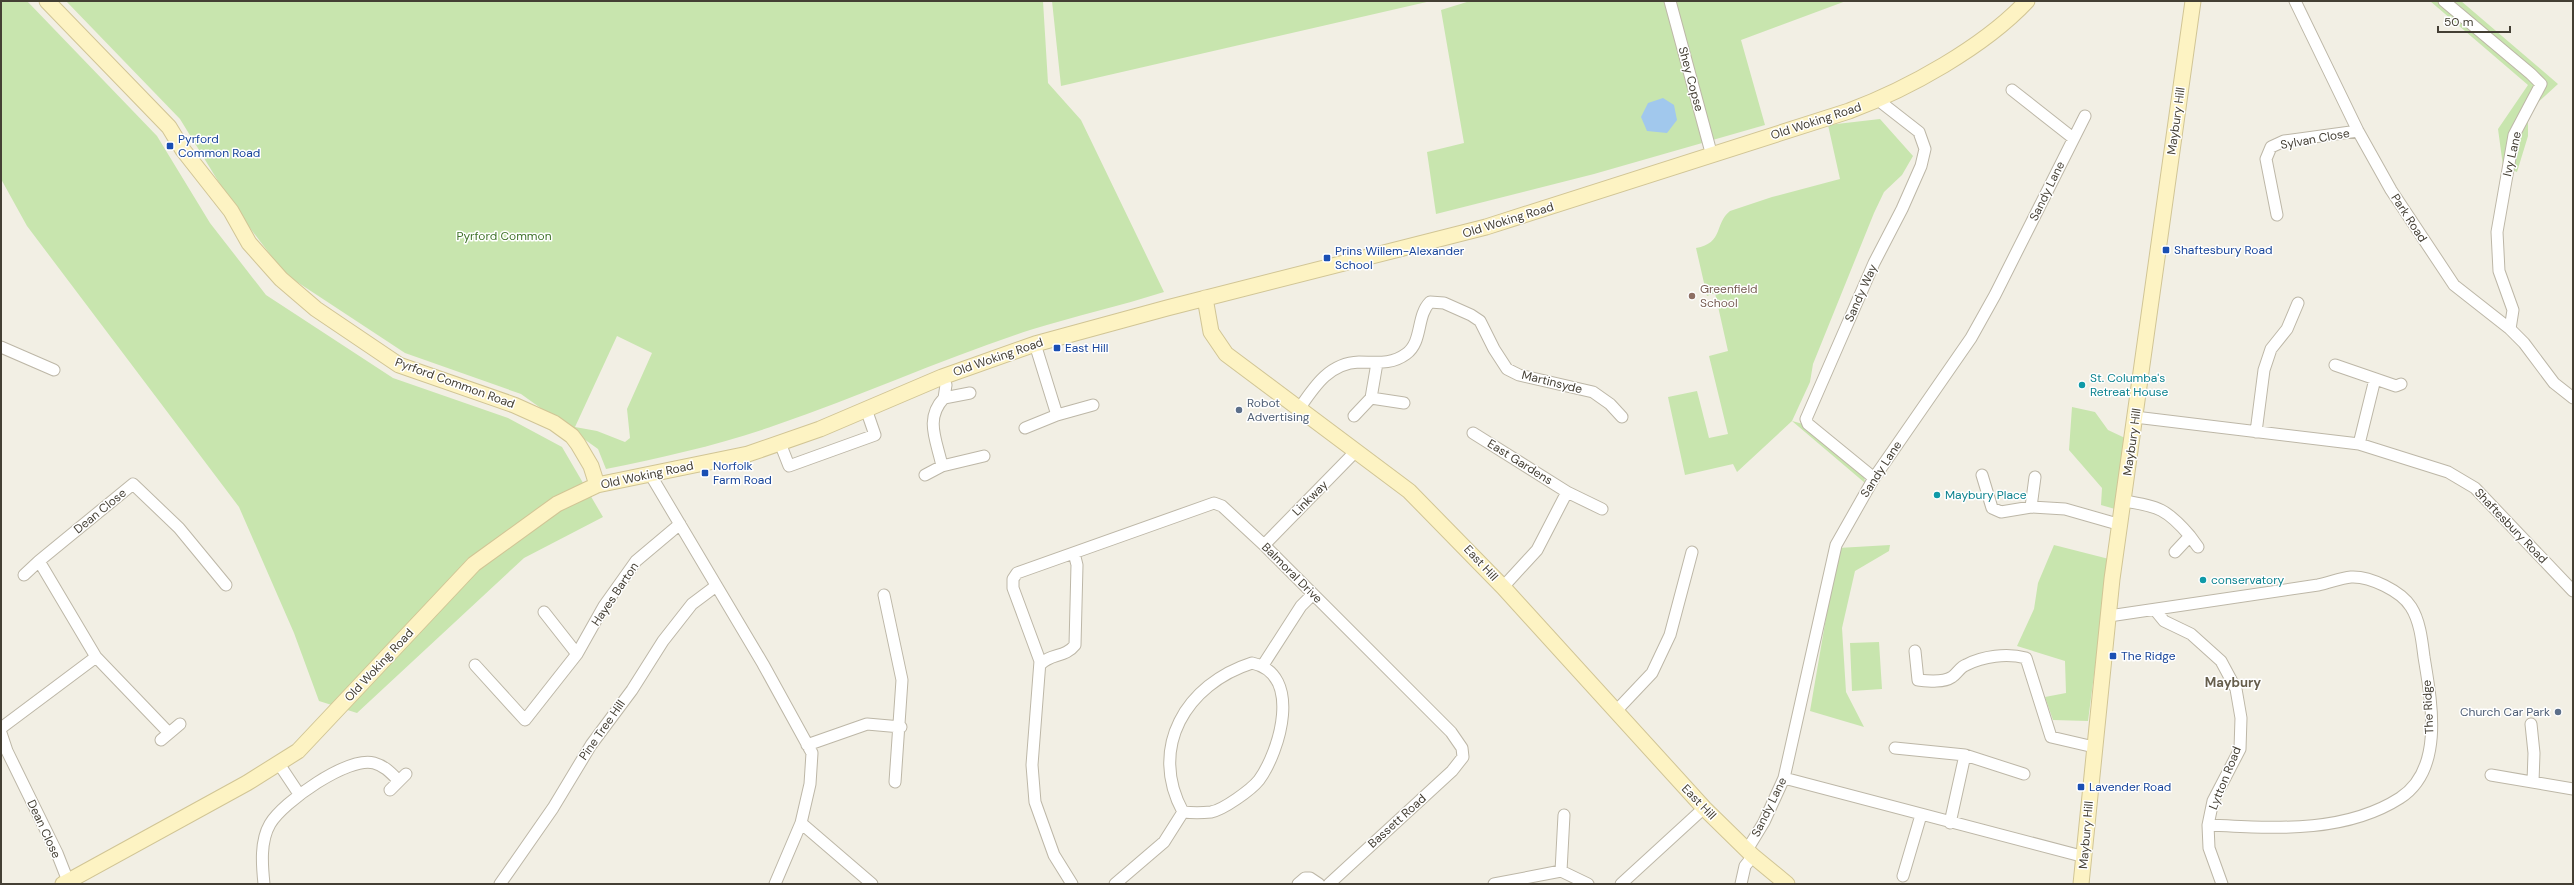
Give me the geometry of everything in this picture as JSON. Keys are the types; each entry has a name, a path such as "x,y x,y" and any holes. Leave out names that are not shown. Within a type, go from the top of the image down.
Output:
{"street":[{"name":"Pyrford Common Road","path":"48,1 169,127 183,150 231,211 249,243 280,279 316,309 399,365 514,405 554,423 572,436 578,444 591,466 597,486"},
{"name":"Shey Copse","path":"1670,1 1712,156"},
{"name":"Old Woking Road","path":"73,881 279,764 313,736 474,564 557,504 597,486 723,460 780,443 866,409 942,376 1035,344 1205,298 1486,227 1712,156 1878,100 1968,50 2027,1"},
{"name":"Maybury Hill","path":"2082,884 2094,747 2120,525 2193,1"},
{"name":"Park Road","path":"2295,1 2358,131 2391,190 2454,285 2510,329 2524,343 2554,383 2573,398"},
{"name":"Ivy Lane","path":"2444,1 2531,74 2540,84 2514,135 2497,232 2499,271 2513,310 2510,329"},
{"path":"2012,90 2073,138"},
{"name":"Sandy Way","path":"1874,478 1808,424 1806,419 1874,263 1911,187 1926,149 1919,132 1878,100"},
{"name":"Sandy Lane","path":"1741,884 1750,853 1784,778 1831,561 1844,528 1874,478 1971,338 1995,295 2084,116"},
{"name":"Sylvan Close","path":"2277,215 2266,159 2271,148 2284,141 2358,131"},
{"name":"East Hill","path":"1205,298 1212,332 1226,354 1409,491 1503,587 1704,808 1750,853 1787,884"},
{"name":"Martinsyde","path":"1299,409 1318,381 1338,366 1357,362 1391,362 1406,354 1416,340 1426,307 1430,302 1444,303 1472,315 1480,321 1494,349 1507,369 1520,375 1593,392 1610,404 1622,417"},
{"path":"2256,432 2264,370 2272,349 2287,329 2298,303"},
{"path":"1035,344 1057,415"},
{"path":"1,348 54,370"},
{"path":"1354,416 1371,398 1377,363"},
{"path":"2335,365 2396,386 2401,384"},
{"path":"942,376 946,384 944,398 935,408 932,420 942,466"},
{"path":"2360,444 2375,379"},
{"path":"944,398 970,393"},
{"path":"1371,398 1404,403"},
{"path":"1025,428 1057,415 1093,405"},
{"path":"780,443 789,466 875,435 866,409"},
{"name":"Shaftesbury Road","path":"2135,417 2360,444 2424,462 2469,483 2573,591"},
{"name":"East Gardens","path":"1473,433 1567,492 1602,509"},
{"name":"Linkway","path":"1264,545 1356,451"},
{"path":"925,475 942,466 984,456"},
{"path":"650,474 763,664 812,753 810,784 801,823 775,884"},
{"path":"1982,476 1992,508 2001,512 2031,507 2065,509 2120,525"},
{"path":"2031,507 2035,477"},
{"name":"Dean Close","path":"24,575 133,484 179,528 226,584"},
{"path":"1503,587 1537,550 1567,492"},
{"path":"2124,501 2155,506 2167,513 2190,536 2198,547"},
{"name":"Balmoral Drive","path":"1072,884 1054,855 1035,802 1032,765 1040,664 1036,646 1013,588 1012,579 1017,574 1074,552 1214,503 1222,506 1264,545 1451,732 1462,748 1463,757"},
{"name":"Hayes Barton","path":"475,665 525,720 576,654 604,606 636,561 680,524"},
{"path":"2175,552 2190,536"},
{"path":"1040,664 1050,657 1065,654 1075,645 1077,565 1074,552"},
{"path":"1616,711 1652,673 1667,641 1692,552"},
{"path":"39,561 96,657 165,737 180,724"},
{"name":"The Ridge","path":"2109,616 2318,586 2351,577 2369,579 2399,594 2412,607 2420,633 2430,692 2430,737 2428,753 2419,778 2401,798 2373,812 2340,823 2264,828 2208,825"},
{"name":"Pine Tree Hill","path":"502,884 553,808 591,745 632,690 663,641 692,604 716,586"},
{"path":"1263,665 1301,606 1313,594"},
{"path":"884,595 902,680 901,727 895,782"},
{"name":"Lytton Road","path":"2155,610 2164,621 2191,634 2221,661 2236,689 2241,718 2240,749 2214,801 2208,825 2208,848 2222,884"},
{"path":"544,612 576,654"},
{"path":"1915,651 1918,680 1938,681 1952,677 1965,665 1986,659 2011,654 2026,658 2051,737 2094,747"},
{"path":"1,728 96,657"},
{"path":"1252,663 1263,665 1274,676 1281,691 1283,723 1272,754 1258,781 1235,800 1212,812 1183,812 1175,798 1169,771 1172,740 1186,709 1203,689 1232,669 1252,663"},
{"path":"807,745 867,724 901,727"},
{"path":"2531,724 2534,753 2533,782"},
{"name":"Dean Close","path":"1,733 7,752 57,853 73,881"},
{"path":"1896,748 1965,755 2024,774"},
{"path":"1950,823 1965,755"},
{"name":"Bassett Road","path":"1329,884 1452,771 1463,757"},
{"path":"264,884 261,858 269,825 299,794 348,766 361,762 374,763 402,777 390,790"},
{"path":"279,764 299,794"},
{"path":"2491,776 2573,789"},
{"path":"1784,778 1950,823 2085,857"},
{"path":"1621,884 1704,808"},
{"path":"1115,884 1164,842 1183,812"},
{"path":"1561,871 1564,815"},
{"path":"1903,876 1921,815"},
{"path":"801,823 872,884"},
{"path":"1494,884 1561,871 1588,884"},
{"path":"1298,884 1305,878 1310,878 1319,884"}],"green space":[{"path":"1,1 27,1 157,136 210,223 266,295 393,378 508,418 562,447 603,517 524,558 357,713 319,701 294,633 239,507 27,226 1,179"},
{"name":"Pyrford Common","path":"66,1 1043,1 1048,83 1081,120 1164,292 1030,330 934,365 808,414 734,439 606,469 598,449 521,394 405,353 285,274 234,207 180,119","holes":["617,336 652,353 627,409 630,438 625,442 597,431 575,427"]},
{"path":"1052,1 1431,1 1061,86"},
{"path":"1470,1 1846,1 1741,40 1765,125 1594,174 1436,214 1427,152 1464,143 1441,10"},
{"path":"2430,1 2461,1 2558,84 2535,105 2528,121 2528,136 2517,172 2503,166 2498,129 2528,85"},
{"path":"1880,119 1913,156 1902,175 1884,192 1874,213 1813,364 1810,382 1792,421 1737,472 1733,464 1685,475 1668,397 1697,391 1709,438 1728,434 1709,356 1728,351 1715,293 1707,296 1696,248 1705,246 1715,238 1725,216 1730,211 1772,197 1840,179 1828,125"},
{"path":"2072,407 2095,412 2108,430 2125,438 2115,509 2101,505 2102,488 2069,450"},
{"path":"1792,421 1803,424 1864,475 1865,483"},
{"path":"1890,545 1889,551 1855,571 1842,628 1846,692 1864,727 1810,711 1838,548"},
{"path":"2054,545 2109,559 2088,721 2053,720 2045,697 2066,693 2065,661 2017,646 2034,609 2038,583"},
{"path":"1879,642 1882,689 1852,691 1850,643"}],"water":[{"path":"1663,98 1674,105 1677,120 1667,133 1647,131 1641,117 1648,103"}],"place":[{"name":"Pyrford Common Road","path":"170,146"},
{"name":"Shaftesbury Road","path":"2166,250"},
{"name":"Prins Willem-Alexander School","path":"1327,258"},
{"name":"Greenfield School","path":"1692,296"},
{"name":"East Hill","path":"1057,348"},
{"name":"St. Columba's Retreat House","path":"2082,385"},
{"name":"Robot Advertising","path":"1239,410"},
{"name":"Norfolk Farm Road","path":"705,473"},
{"name":"Maybury Place","path":"1937,495"},
{"name":"conservatory","path":"2203,580"},
{"name":"The Ridge","path":"2113,656"},
{"name":"Church Car Park","path":"2558,712"},
{"name":"Lavender Road","path":"2081,787"}],"district":[{"name":"Maybury","path":"2233,682"}]}
